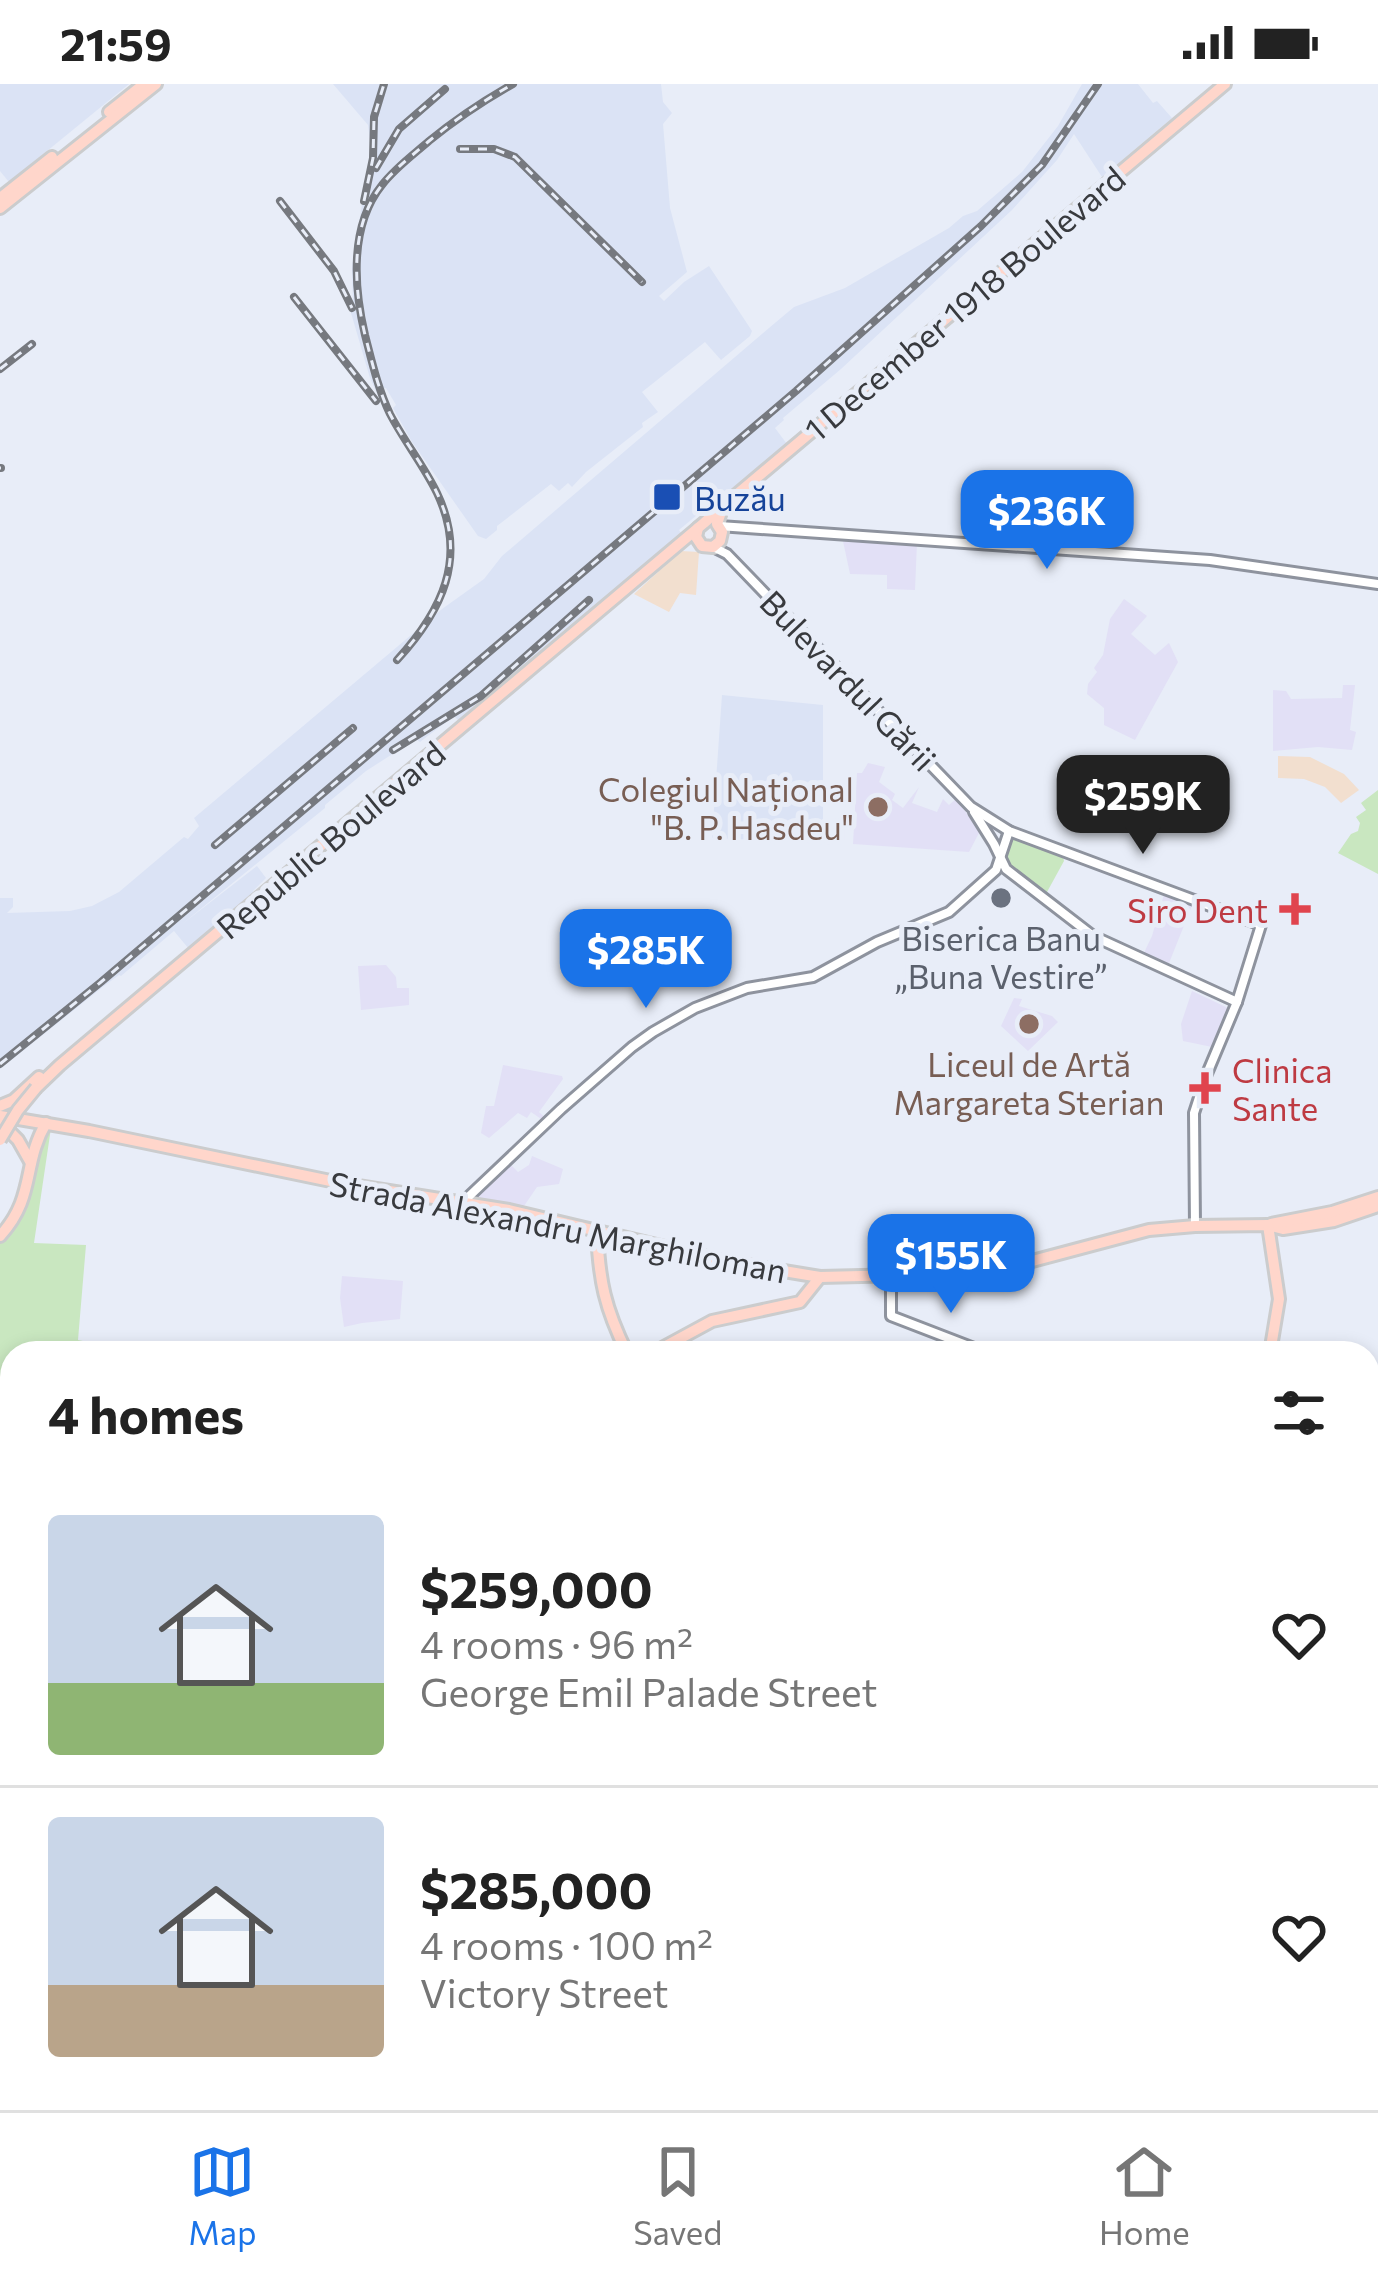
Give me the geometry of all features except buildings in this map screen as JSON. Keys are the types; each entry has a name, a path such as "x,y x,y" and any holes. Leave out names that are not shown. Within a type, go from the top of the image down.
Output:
{"main road":[{"path":"0,198 144,84"},
{"path":"0,208 156,84"},
{"name":"1 December 1918 Boulevard","path":"710,525 723,506 1225,84"},
{"path":"677,546 711,544 722,532 710,525 696,537 711,544"},
{"name":"Republic Boulevard","path":"0,1140 37,1088 91,1040 677,546 710,525"},
{"path":"0,1106 91,1040"},
{"path":"0,1119 32,1163"},
{"name":"Strada Alexandru Marghiloman","path":"0,1119 63,1126 345,1184 509,1210 738,1264 820,1277 987,1273 1129,1234 1195,1226 1283,1229 1334,1221 1378,1202"},
{"path":"2,1233 20,1210 46,1123"},
{"path":"1268,1225 1279,1299 1272,1341"},
{"path":"597,1231 605,1305 622,1341"},
{"path":"675,1341 712,1321 800,1302 820,1277"}],"street":[{"path":"710,525 1191,558 1378,584"},
{"name":"Bulevardul Gării","path":"711,544 727,554 970,807"},
{"path":"970,807 1010,831 1261,925 1196,1105 1195,1226"},
{"path":"970,807 1010,872 1093,936 1237,1002"},
{"path":"462,1203 632,1047 695,1008 762,984 813,977 949,912 992,875 1010,831"},
{"path":"891,1276 891,1316 956,1341"}],"shaded area":[{"path":"0,84 129,84 9,182 0,171"},
{"path":"333,84 661,84 663,102 672,113 663,124 670,208 687,272 659,296 664,301 709,266 752,331 750,336 721,360 705,342 642,392 658,412 643,427 572,487 568,483 559,491 551,484 486,539 478,536 412,442 386,388 379,398 370,378 349,306 353,304 352,268 371,147 368,125"},
{"path":"1082,84 1138,84 1172,118 1102,177 1074,134 1012,210 783,418 775,428 787,444 679,530 460,722 454,716 420,742 416,739 366,771 181,925 257,866 266,878 253,891 255,895 189,949 174,931 0,1069 0,898 13,898 7,913 70,911 119,892 184,837 188,839 199,826 194,818 484,579 502,556 794,307 845,288 977,211 1022,172 1058,126"},
{"path":"843,541 917,543 915,590 887,589 887,575 850,574"},
{"path":"681,551 699,552 696,595 680,593 669,612 634,594"},
{"path":"1124,599 1147,616 1131,634 1155,655 1169,643 1178,662 1135,740 1104,725 1104,708 1087,694 1103,655 1110,619"},
{"path":"1343,685 1355,685 1352,750 1273,751 1273,690 1286,691 1291,699 1342,698"},
{"path":"722,695 823,705 823,843 712,838"},
{"path":"1278,756 1310,757 1344,774 1359,790 1341,803 1325,787 1304,779 1278,778"},
{"name":"Colegiul Național \"B. P. Hasdeu\"","path":"868,763 885,767 879,782 895,794 892,800 903,808 919,787 912,803 937,812 943,799 949,805 956,799 980,831 969,852 853,844 857,773"},
{"path":"1165,891 1193,903 1167,968 1142,957"},
{"path":"386,965 396,977 397,988 409,988 409,1005 361,1010 358,966"},
{"path":"1192,991 1228,1008 1212,1047 1183,1041 1181,1024"},
{"name":"Liceul de Artă Margareta Sterian","path":"1014,998 1022,999 1019,1006 1058,1022 1028,1051 1001,1026"},
{"path":"503,1065 563,1079 539,1112 547,1119 531,1112 527,1118 518,1113 489,1138 481,1133 486,1106 494,1106"},
{"path":"532,1156 563,1169 559,1184 537,1187 522,1209 473,1201 510,1164 518,1172 529,1165"},
{"path":"342,1276 403,1281 400,1319 344,1327"}],"green space":[{"path":"1378,790 1378,874 1338,853 1358,831 1356,817 1366,810 1361,803"},
{"path":"1013,838 1063,857 1047,892 1009,866 1005,858"},
{"path":"51,1128 34,1243 86,1245 78,1340 83,1341 0,1341 0,1236 14,1221"}],"railway":[{"path":"364,201 373,158 374,117 384,84"},
{"path":"397,660 438,603 446,582 450,540 437,493 390,414 376,375 358,298 359,238 371,201 393,173 449,125 513,84"},
{"path":"0,1064 796,391 981,226 1042,165 1098,84"},
{"path":"376,168 399,129 445,89"},
{"path":"460,149 494,149 515,157 642,282"},
{"path":"280,201 334,271 352,308"},
{"path":"294,297 376,401"},
{"path":"0,369 32,344"},
{"path":"393,750 481,696 589,600"},
{"path":"215,845 353,728"}],"place":[{"name":"Buzău","path":"667,497"},
{"name":"Colegiul Național \"B. P. Hasdeu\"","path":"878,807"},
{"name":"Biserica Banu „Buna Vestire”","path":"1001,898"},
{"name":"Siro Dent","path":"1295,909"},
{"name":"Liceul de Artă Margareta Sterian","path":"1029,1024"},
{"name":"Clinica Sante","path":"1205,1088"}]}
